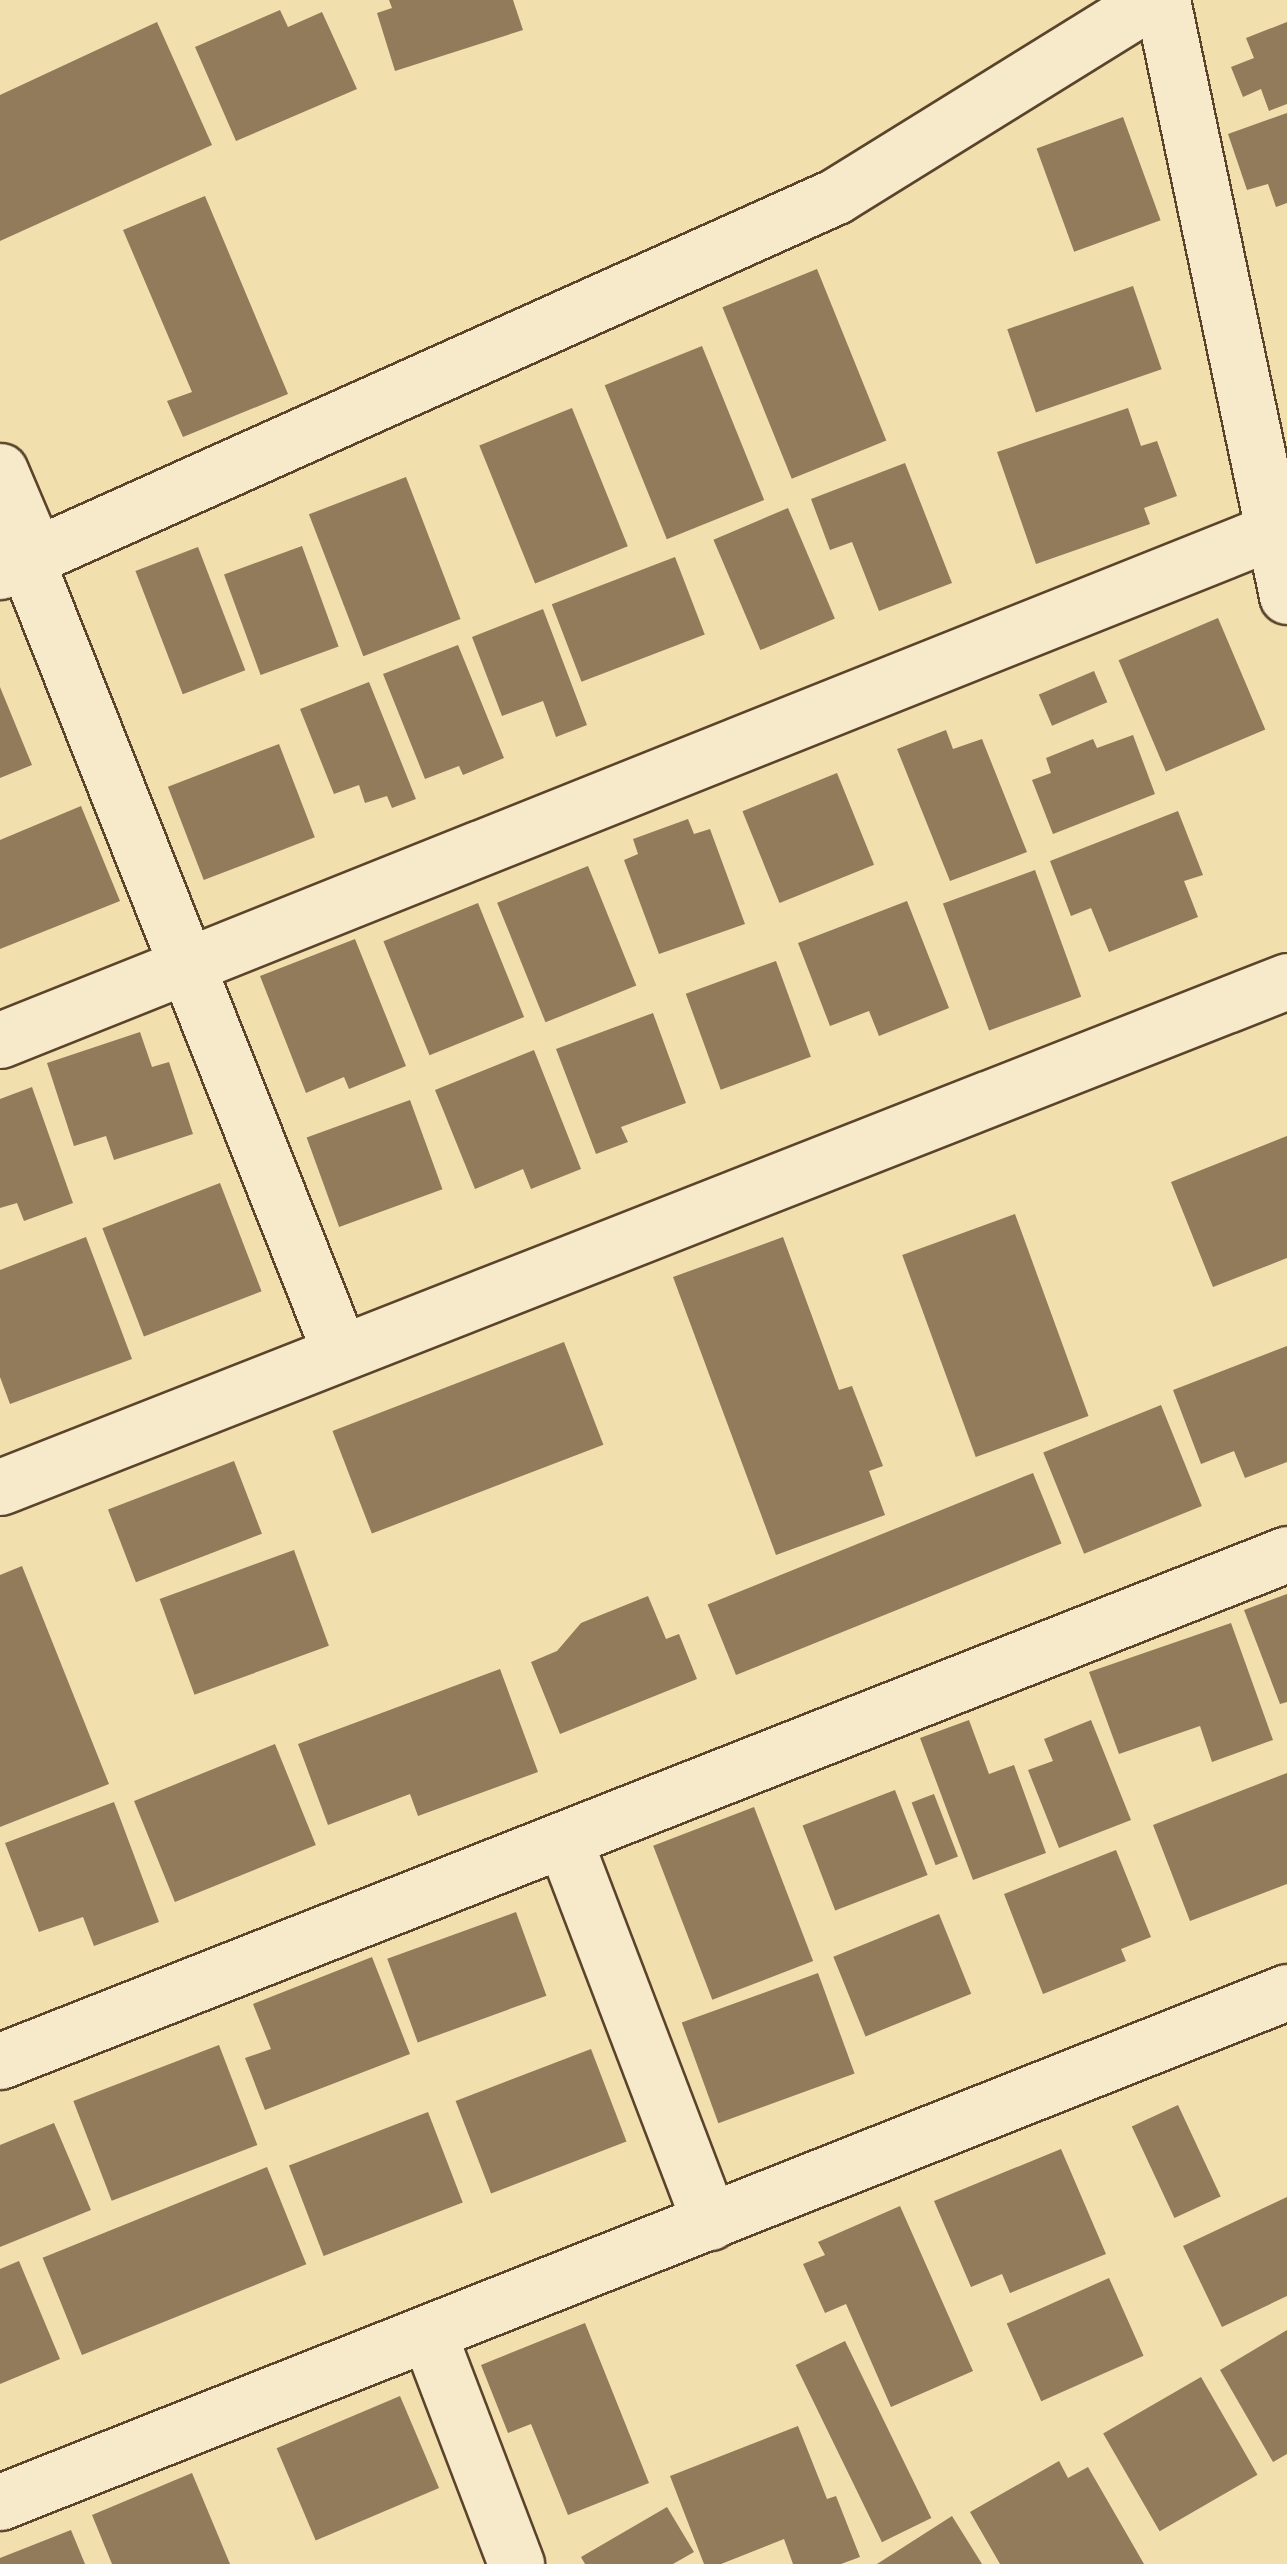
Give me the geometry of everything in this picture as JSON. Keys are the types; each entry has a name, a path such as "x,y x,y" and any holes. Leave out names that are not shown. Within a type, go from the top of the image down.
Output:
{"street":[{"path":"21,562 836,196 1152,0"},
{"path":"1162,0 1287,596"},
{"path":"0,471 21,562 340,1352"},
{"path":"0,1040 1273,530"},
{"path":"0,1487 1287,981"},
{"path":"0,2061 1287,1554"},
{"path":"564,1840 710,2222"},
{"path":"0,2502 1287,1992"},
{"path":"428,2333 516,2564"}],"building":[{"path":"389,0 513,0 523,30 395,71 377,13 392,8"},
{"path":"280,10 288,27 322,12 357,89 236,141 195,47"},
{"path":"157,22 212,145 0,241 0,95"},
{"path":"1287,22 1287,104 1269,111 1261,89 1243,97 1231,67 1254,58 1246,38"},
{"path":"1287,113 1287,203 1276,207 1268,184 1247,190 1228,134"},
{"path":"1123,117 1161,220 1074,252 1037,148"},
{"path":"205,196 288,394 183,437 167,401 192,392 123,230"},
{"path":"817,269 886,441 792,479 722,307"},
{"path":"1133,286 1162,369 1036,413 1007,329"},
{"path":"702,346 764,500 667,539 605,385"},
{"path":"572,408 628,546 535,584 479,445"},
{"path":"1128,408 1141,446 1157,441 1177,496 1144,508 1150,524 1036,564 997,452"},
{"path":"905,463 952,583 879,611 852,542 830,550 811,499"},
{"path":"406,477 460,619 363,656 309,514"},
{"path":"788,508 835,618 760,650 713,540"},
{"path":"302,546 339,647 261,675 224,574"},
{"path":"198,547 245,670 183,694 135,571"},
{"path":"675,557 705,634 582,682 552,604"},
{"path":"543,609 587,725 556,737 543,701 502,716 472,637"},
{"path":"1218,618 1265,729 1166,772 1119,660"},
{"path":"458,645 504,758 463,775 459,766 425,779 383,674"},
{"path":"1094,671 1107,702 1052,726 1039,694"},
{"path":"369,682 416,799 392,808 387,796 365,803 359,785 334,794 300,709"},
{"path":"0,687 32,765 0,778"},
{"path":"946,730 953,749 982,739 1027,852 950,881 897,749"},
{"path":"1133,735 1155,794 1053,834 1032,780 1051,773 1046,758 1093,739 1097,748"},
{"path":"279,744 315,837 204,880 168,787"},
{"path":"837,773 874,865 780,903 742,811"},
{"path":"81,806 120,901 0,949 0,840"},
{"path":"1178,811 1203,875 1184,881 1198,917 1109,952 1091,908 1071,916 1050,861"},
{"path":"688,819 694,834 710,829 745,924 659,954 624,860 638,854 633,839"},
{"path":"588,866 636,986 545,1022 497,903"},
{"path":"1035,870 1081,997 989,1030 943,904"},
{"path":"907,901 949,1008 879,1036 869,1011 830,1026 798,943"},
{"path":"478,903 524,1017 430,1055 383,941"},
{"path":"355,939 406,1066 349,1089 344,1077 306,1093 260,976"},
{"path":"776,961 811,1057 721,1090 686,994"},
{"path":"653,1013 686,1103 621,1127 628,1142 596,1154 556,1049"},
{"path":"140,1032 152,1067 169,1062 193,1134 114,1160 106,1136 74,1146 47,1063"},
{"path":"534,1050 581,1169 531,1189 523,1169 475,1189 435,1090"},
{"path":"32,1087 73,1203 24,1221 17,1203 0,1208 0,1099"},
{"path":"410,1100 442,1189 339,1227 307,1138"},
{"path":"1287,1136 1287,1258 1213,1287 1171,1182"},
{"path":"220,1183 262,1291 144,1336 102,1228"},
{"path":"1015,1214 1089,1416 976,1457 902,1255"},
{"path":"86,1237 132,1359 10,1404 0,1377 0,1270"},
{"path":"783,1237 839,1390 852,1386 883,1466 869,1471 885,1515 776,1555 673,1277"},
{"path":"564,1342 603,1445 372,1534 332,1431"},
{"path":"1287,1346 1287,1462 1245,1478 1234,1451 1201,1464 1173,1390"},
{"path":"1161,1405 1202,1506 1084,1554 1043,1453"},
{"path":"234,1461 262,1534 136,1582 108,1509"},
{"path":"1033,1473 1061,1543 736,1675 708,1604"},
{"path":"294,1550 329,1646 195,1695 160,1599"},
{"path":"22,1566 109,1784 0,1827 0,1575"},
{"path":"1287,1594 1287,1702 1280,1704 1244,1610"},
{"path":"648,1596 666,1639 679,1634 697,1679 560,1734 531,1662 557,1651 581,1623"},
{"path":"1231,1623 1273,1740 1212,1762 1200,1726 1119,1754 1089,1672"},
{"path":"500,1669 538,1772 418,1816 410,1794 328,1825 298,1744"},
{"path":"969,1720 989,1774 1014,1765 1046,1853 973,1880 920,1738"},
{"path":"1091,1720 1131,1820 1059,1848 1028,1770 1053,1761 1044,1739"},
{"path":"275,1744 316,1845 175,1902 134,1801"},
{"path":"1287,1773 1287,1884 1190,1921 1153,1825"},
{"path":"895,1790 928,1875 835,1910 803,1825"},
{"path":"934,1794 958,1857 936,1865 912,1803"},
{"path":"114,1802 159,1922 94,1946 83,1917 39,1932 5,1843"},
{"path":"754,1807 813,1961 712,2000 653,1846"},
{"path":"1116,1850 1151,1937 1121,1949 1126,1961 1043,1994 1004,1894"},
{"path":"516,1912 546,1996 418,2042 387,1959"},
{"path":"939,1914 971,1994 866,2036 833,1957"},
{"path":"372,1957 410,2054 265,2110 245,2058 271,2049 253,2004"},
{"path":"818,1973 855,2074 718,2123 682,2023"},
{"path":"219,2045 257,2145 112,2201 73,2101"},
{"path":"591,2049 626,2141 491,2193 456,2101"},
{"path":"1178,2105 1221,2197 1174,2218 1132,2127"},
{"path":"428,2112 463,2203 324,2256 289,2165"},
{"path":"54,2123 91,2210 0,2247 0,2145"},
{"path":"1061,2149 1106,2254 1010,2293 1002,2274 971,2287 934,2201"},
{"path":"267,2167 306,2264 82,2355 43,2258"},
{"path":"1287,2197 1287,2296 1222,2327 1183,2246"},
{"path":"900,2206 973,2371 891,2407 846,2304 825,2313 803,2264 825,2255 818,2242"},
{"path":"19,2261 60,2359 0,2384 0,2269"},
{"path":"1109,2278 1144,2356 1041,2401 1007,2324"},
{"path":"585,2323 649,2483 568,2515 531,2424 508,2433 481,2365"},
{"path":"1287,2330 1287,2454 1273,2462 1220,2370"},
{"path":"845,2341 931,2518 882,2542 796,2365"},
{"path":"1201,2377 1258,2475 1160,2531 1103,2434"},
{"path":"400,2396 439,2488 316,2540 277,2448"},
{"path":"798,2426 827,2499 836,2496 860,2557 841,2564 793,2564 784,2539 721,2564 704,2564 670,2476"},
{"path":"1059,2461 1068,2478 1088,2467 1144,2564 1000,2564 970,2512"},
{"path":"192,2473 230,2564 112,2564 92,2515"},
{"path":"667,2507 694,2552 673,2564 585,2564 581,2557"},
{"path":"952,2516 982,2564 877,2564"},
{"path":"71,2530 85,2564 0,2564 0,2558"}]}
